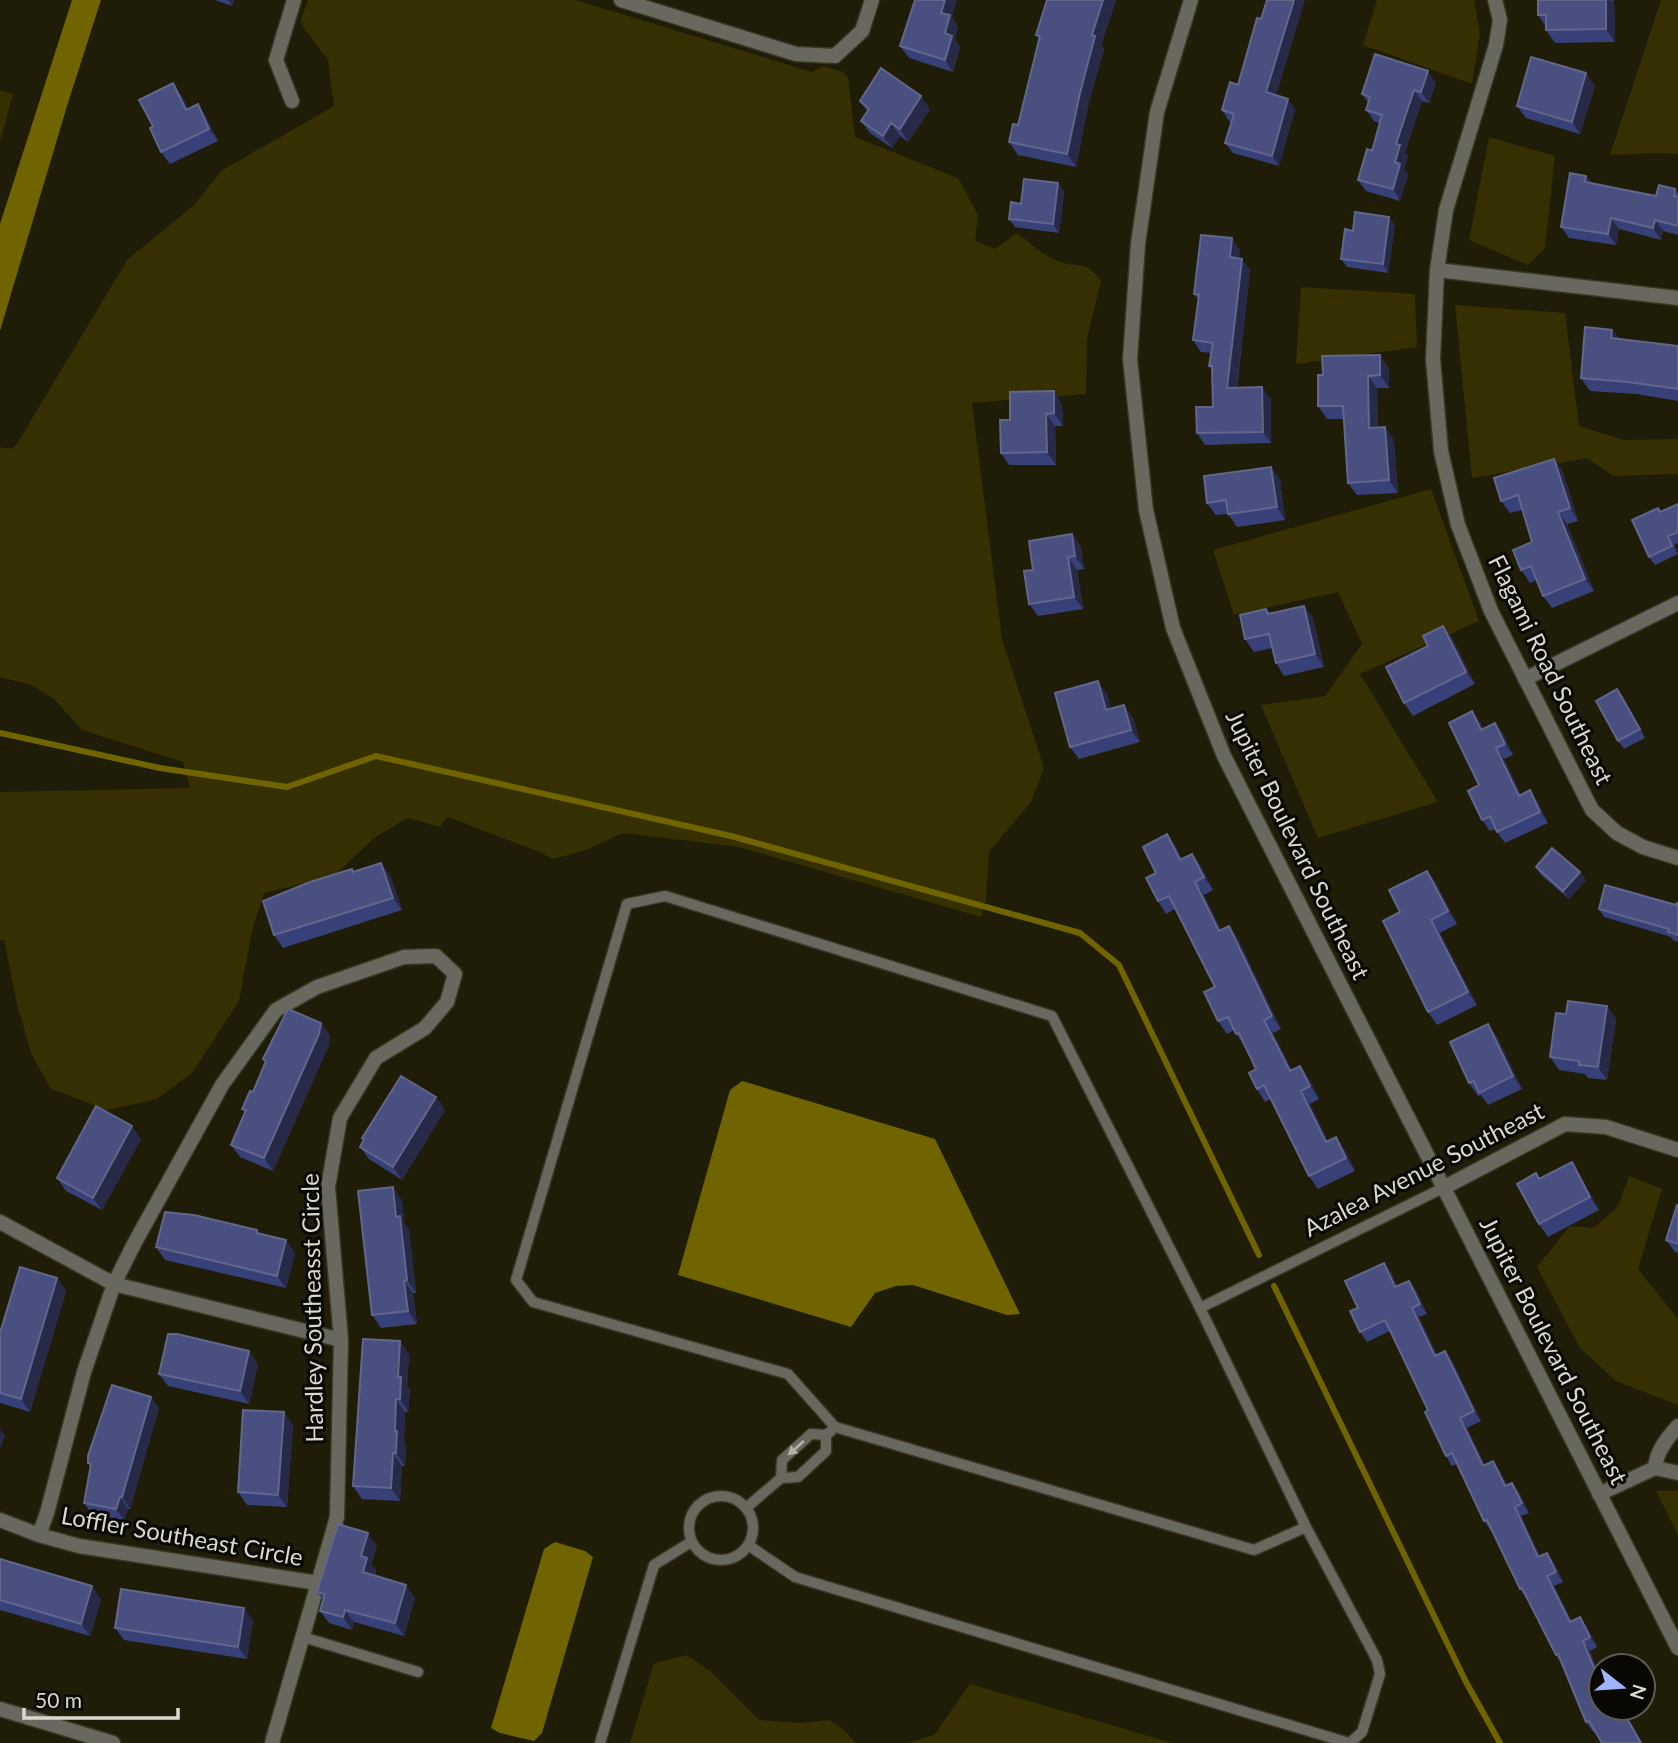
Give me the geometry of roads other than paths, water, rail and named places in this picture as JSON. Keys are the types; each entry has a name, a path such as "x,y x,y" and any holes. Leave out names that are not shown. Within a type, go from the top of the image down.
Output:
{"street":[{"path":"292,101 276,60 294,0"},
{"path":"621,0 796,54 835,55 862,31 872,0"},
{"name":"Jupiter Boulevard Southeast","path":"1191,0 1157,112 1138,244 1130,359 1146,510 1172,628 1224,756 1678,1648"},
{"name":"Flagami Road Southeast","path":"1495,0 1500,20 1496,45 1446,210 1437,270 1433,359 1441,451 1458,525 1491,611 1592,810 1617,833 1643,847 1678,858"},
{"path":"1437,270 1678,298"},
{"path":"1525,679 1678,603"},
{"name":"Hardley Southeasst Circle","path":"39,1535 84,1372 114,1284 222,1085 275,1010 317,987 404,957 436,956 455,974 447,1002 425,1028 376,1058 340,1118 328,1187 341,1340 337,1517 272,1743"},
{"name":"Azalea Avenue Southeast","path":"1445,1187 1565,1124 1606,1127 1678,1150"},
{"path":"0,1222 114,1284 341,1340"},
{"path":"1655,1468 1660,1450 1678,1426"},
{"path":"1599,1494 1655,1468 1678,1473"},
{"name":"Loffler Southeast Circle","path":"0,1520 79,1546 318,1583"},
{"path":"0,1709 113,1743"}],"lane":[{"path":"746,1508 781,1478 798,1477 826,1451 830,1431 788,1374 533,1302 516,1280 627,904 665,896 1052,1016 1200,1308 1306,1527 1377,1660 1380,1674 1363,1732 1349,1743 795,1577 748,1545"},
{"name":"Azalea Avenue Southeast","path":"1200,1308 1445,1187"},
{"path":"781,1478 782,1460 811,1434 830,1431 1254,1550 1306,1527"},
{"path":"728,1497 746,1508 753,1528 748,1545 739,1555 720,1561 701,1554 691,1542 688,1525 691,1514 707,1499 728,1497"},
{"path":"600,1743 654,1565 691,1542"},
{"path":"303,1637 418,1672"}],"waterway":[{"path":"0,733 160,768 287,787 376,756 731,836 1080,933 1119,965 1259,1255"},
{"path":"1274,1286 1466,1682 1500,1743"}]}
